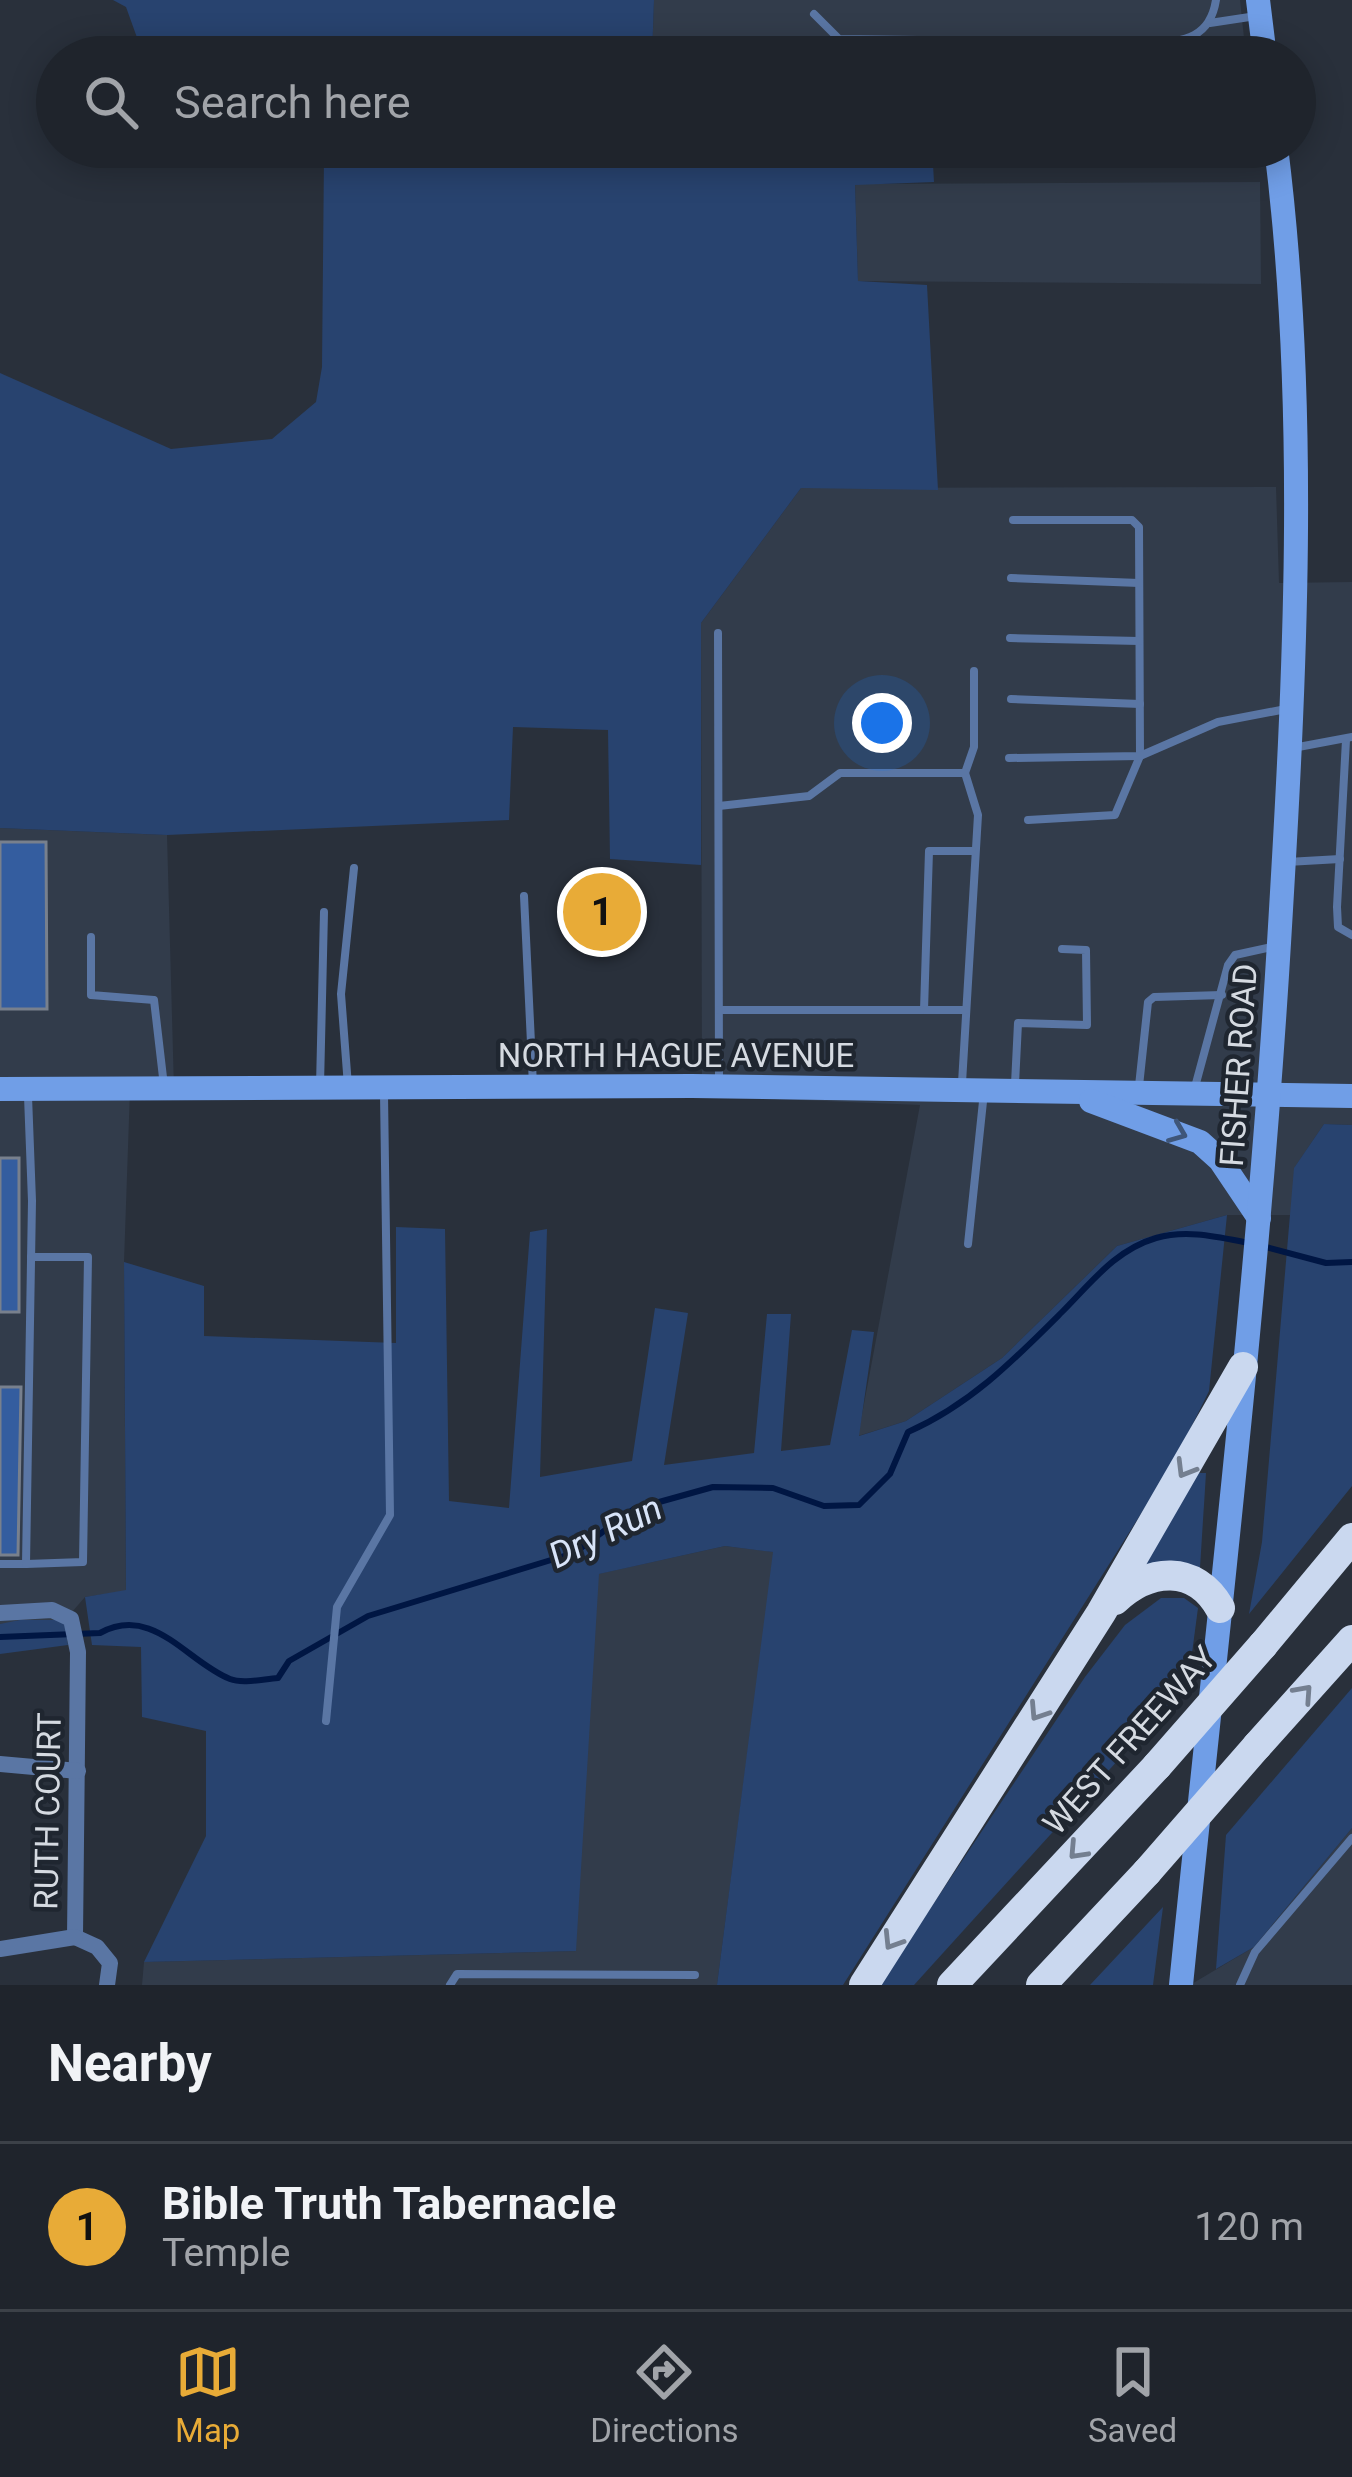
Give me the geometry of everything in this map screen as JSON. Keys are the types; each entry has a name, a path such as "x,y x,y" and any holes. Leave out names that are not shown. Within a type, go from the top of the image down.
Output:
{"highway":[{"path":"864,1985 1101,1613 1243,1367"},
{"name":"WEST FREEWAY","path":"952,1985 1157,1766 1352,1538"},
{"path":"1101,1613 1138,1582 1166,1574 1204,1586 1220,1608"},
{"path":"1041,1985 1352,1640"}],"main road":[{"name":"FISHER ROAD","path":"1181,1985 1255,1267 1292,748 1296,498 1288,280 1278,168"},
{"name":"NORTH HAGUE AVENUE","path":"0,1089 718,1086 1352,1096"},
{"path":"1068,1093 1200,1142 1220,1160 1259,1218"}],"street":[{"name":"RUTH COURT","path":"0,1613 52,1610 71,1618 78,1652 75,1937 97,1947 110,1964 107,1985"},
{"path":"0,1764 78,1771"},
{"path":"0,1949 75,1937"}],"lane":[{"path":"1198,36 1210,23 1216,0"},
{"path":"1210,23 1259,8"},
{"path":"814,14 835,36"},
{"path":"1013,520 1132,520 1138,527 1140,756 1115,815 1028,820"},
{"path":"1011,578 1139,583"},
{"path":"718,633 718,1086"},
{"path":"1010,638 1139,641"},
{"path":"968,1244 972,1090 966,1010 972,851 978,815 965,773 974,747 974,671"},
{"path":"1011,699 1140,704"},
{"path":"1009,758 1140,756 1229,718 1294,708"},
{"path":"1292,748 1349,739 1338,927 1344,935 1352,935"},
{"path":"718,806 809,796 841,773 965,773"},
{"path":"924,1010 929,851 972,851"},
{"path":"1285,862 1340,860"},
{"path":"348,1087 341,994 353,868"},
{"path":"524,896 533,1086"},
{"path":"320,1087 324,912"},
{"path":"91,937 91,994 154,1000 164,1088"},
{"path":"1193,1096 1235,955 1279,946"},
{"path":"1015,1091 1018,1023 1087,1025 1086,950 1062,949"},
{"path":"1138,1095 1148,1002 1154,997 1222,995"},
{"path":"719,1010 966,1010"},
{"path":"326,1721 334,1625 347,1586 379,1543 390,1515 384,1087"},
{"path":"26,1564 31,1257 28,1088"},
{"path":"0,1564 83,1562 88,1257 31,1257"},
{"path":"1240,1985 1255,1952 1352,1838"},
{"path":"449,1985 458,1974 694,1975"}],"shaded area":[{"path":"113,0 654,0 653,36 136,36 126,7"},
{"path":"654,0 1240,0 1244,36 653,36"},
{"path":"324,168 933,168 934,182 855,185 858,281 927,285 938,490 801,488 701,623 701,865 610,859 608,730 513,727 509,820 167,835 0,828 0,373 171,449 272,439 316,402 322,367"},
{"path":"1260,182 1261,284 858,281 855,184"},
{"path":"1276,487 1279,583 1352,582 1352,1125 1324,1124 1295,1167 1293,1215 1227,1215 1117,1246 1002,1358 906,1421 858,1436 920,1105 702,1096 701,623 801,488"},
{"path":"0,828 167,835 174,1089 130,1090 124,1262 126,1591 85,1597 65,1620 0,1624"},
{"path":"1324,1124 1352,1125 1352,1486 1249,1614 1262,1542 1294,1168"},
{"path":"1227,1215 1209,1391 1175,1460 843,1985 717,1985 773,1552 725,1546 599,1574 576,1951 144,1962 206,1836 206,1731 142,1717 141,1647 92,1645 85,1597 126,1590 124,1262 204,1286 204,1336 396,1343 396,1227 445,1229 449,1501 509,1508 530,1232 547,1229 540,1477 632,1461 655,1308 688,1313 664,1465 754,1453 767,1314 791,1314 781,1451 830,1445 852,1330 874,1332 859,1436 906,1421 1002,1358 1117,1246"},
{"path":"1196,1473 1206,1473 1200,1568 1139,1567"},
{"path":"725,1546 774,1552 717,1985 142,1985 144,1962 575,1951 598,1574"},
{"path":"1161,1598 1184,1598 1198,1608 1188,1683 914,1985 879,1985 1085,1677 1125,1625"},
{"path":"65,1620 68,1645 0,1654 0,1624"},
{"path":"1352,1688 1352,1828 1254,1947 1216,1969 1226,1835"},
{"path":"1352,1828 1352,1985 1190,1985 1254,1947"},
{"path":"1163,1907 1153,1985 1090,1985"}],"building":[{"path":"0,842 46,842 47,1009 0,1009"},
{"path":"0,1158 19,1158 19,1312 0,1312"},
{"path":"0,1387 21,1387 18,1555 0,1555"}],"waterway":[{"name":"Dry Run","path":"0,1637 100,1633 137,1626 169,1639 230,1679 278,1678 289,1661 368,1616 574,1553 634,1509 713,1487 773,1488 824,1506 859,1505 890,1474 908,1432 991,1380 1128,1251 1179,1234 1249,1243"},
{"name":"Dry Run","path":"1262,1246 1326,1263 1352,1262"}],"place":[{"name":"Bible Truth Tabernacle","path":"602,912"}]}
